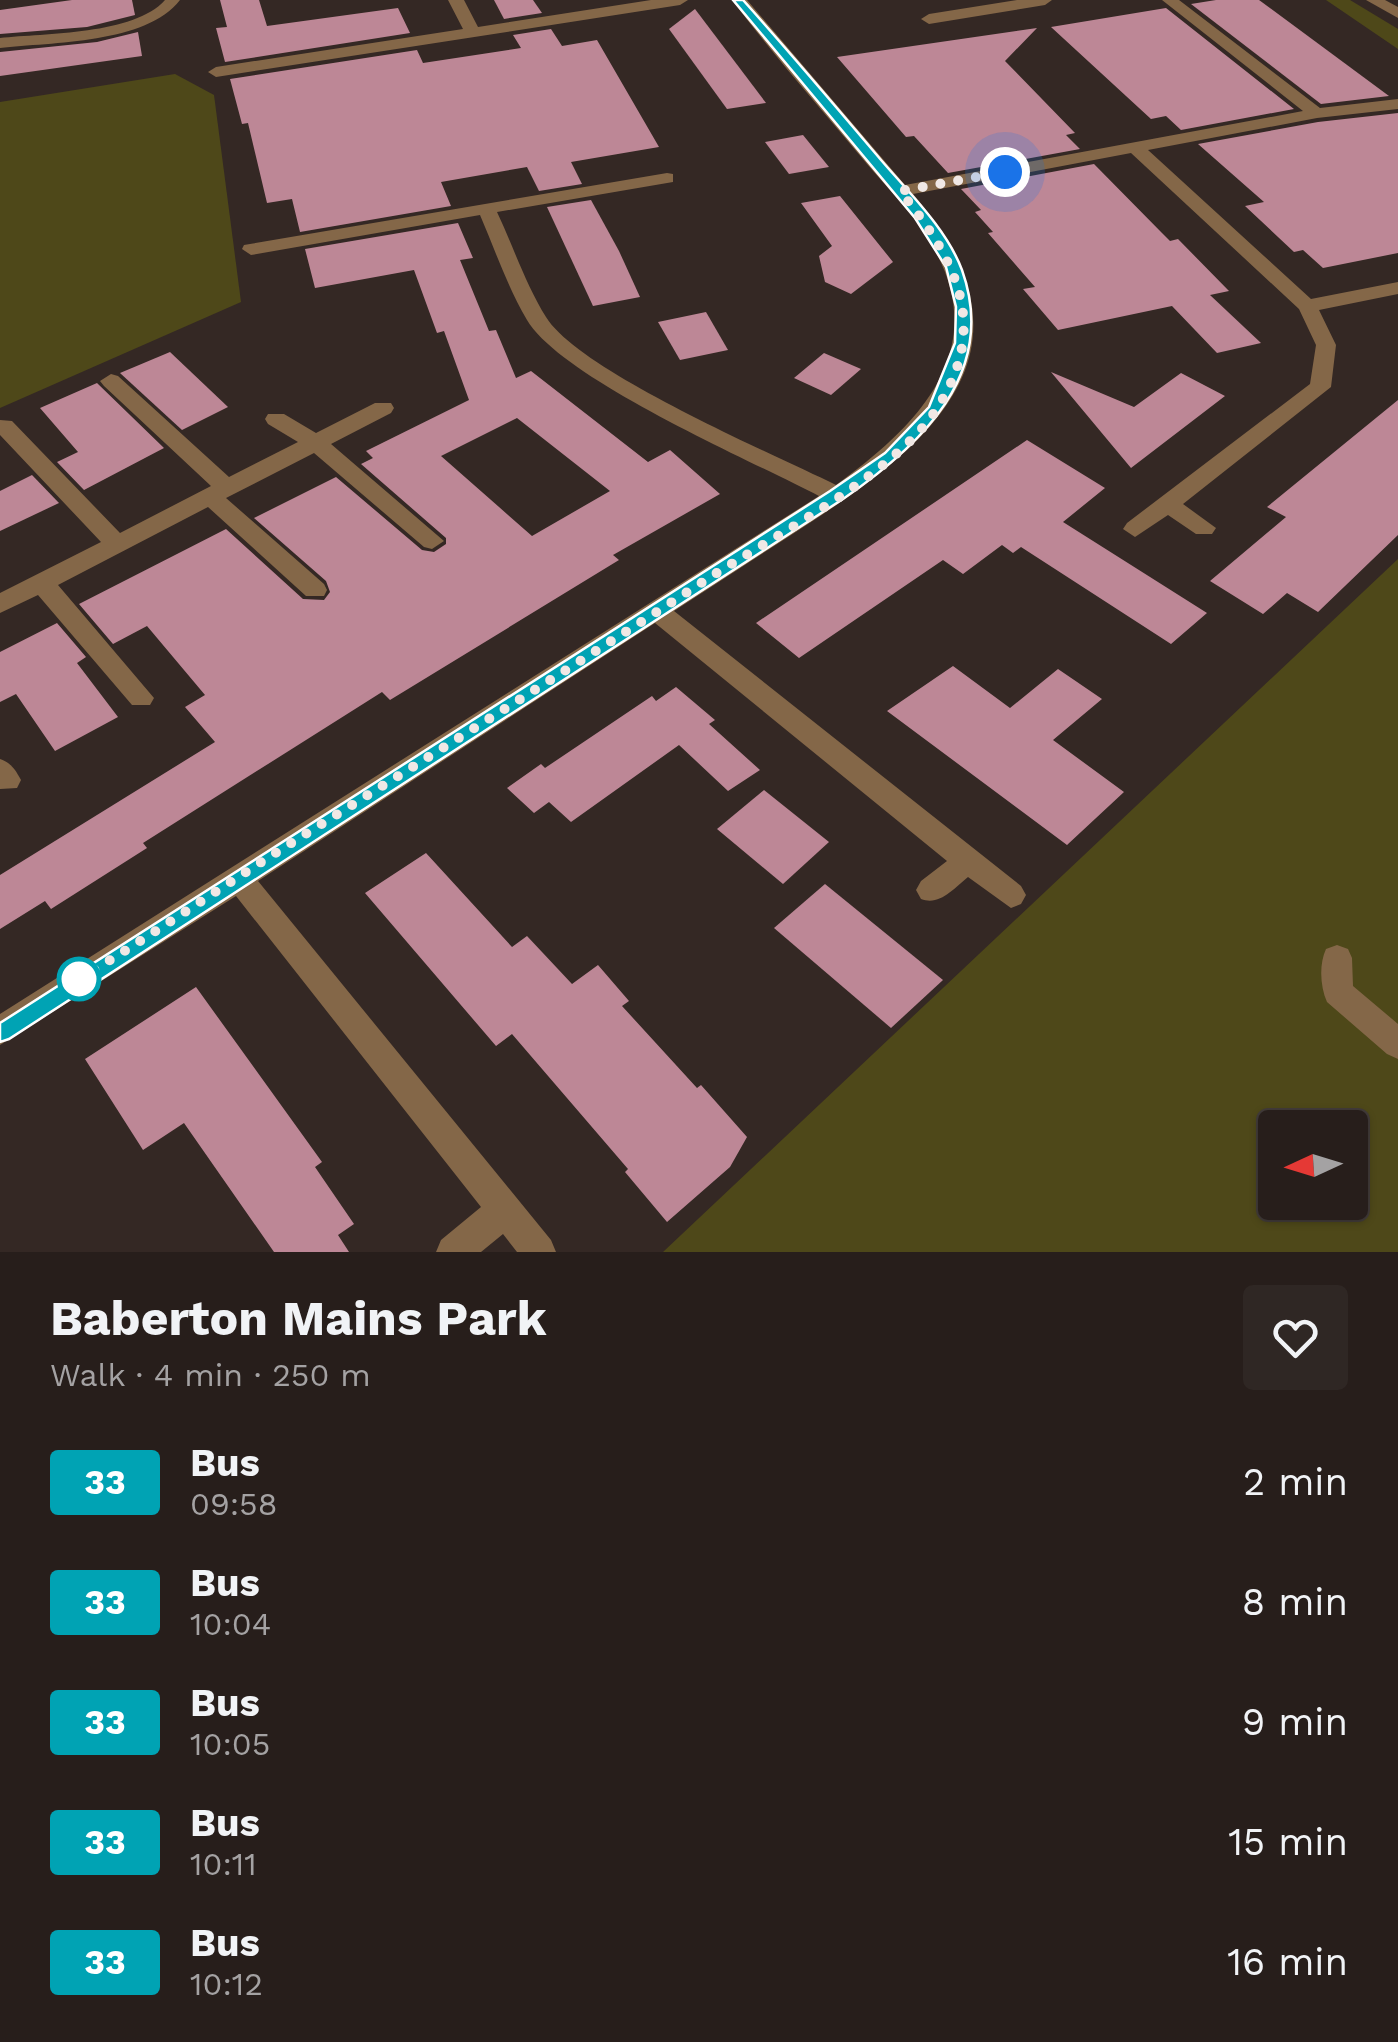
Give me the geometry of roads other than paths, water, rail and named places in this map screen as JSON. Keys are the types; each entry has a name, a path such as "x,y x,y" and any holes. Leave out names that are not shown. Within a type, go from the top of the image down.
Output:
{"street":[{"path":"0,43 127,26 163,14 173,0"},
{"path":"456,0 473,33"},
{"path":"216,72 680,0"},
{"path":"0,1031 837,495 891,457 936,409 963,343 964,307 954,267 938,239 900,191 739,0"},
{"path":"930,19 1045,0"},
{"path":"1170,0 1317,113"},
{"path":"1374,0 1398,14"},
{"path":"900,191 1317,113 1398,104"},
{"path":"1132,146 1307,306 1326,337 1328,362 1320,387 1135,529"},
{"path":"251,249 487,210 642,190 668,178"},
{"path":"487,210 537,320 560,346 620,385 837,495"},
{"path":"1307,306 1398,288"},
{"path":"111,381 315,590"},
{"path":"0,604 383,408"},
{"path":"276,419 316,443 432,541"},
{"path":"4,426 119,546"},
{"path":"1166,503 1204,528"},
{"path":"42,584 141,698"},
{"path":"658,612 1011,895"},
{"path":"931,890 968,860"},
{"path":"238,876 538,1252"},
{"path":"1337,958 1338,992 1398,1044"},
{"path":"453,1252 505,1210"}]}
